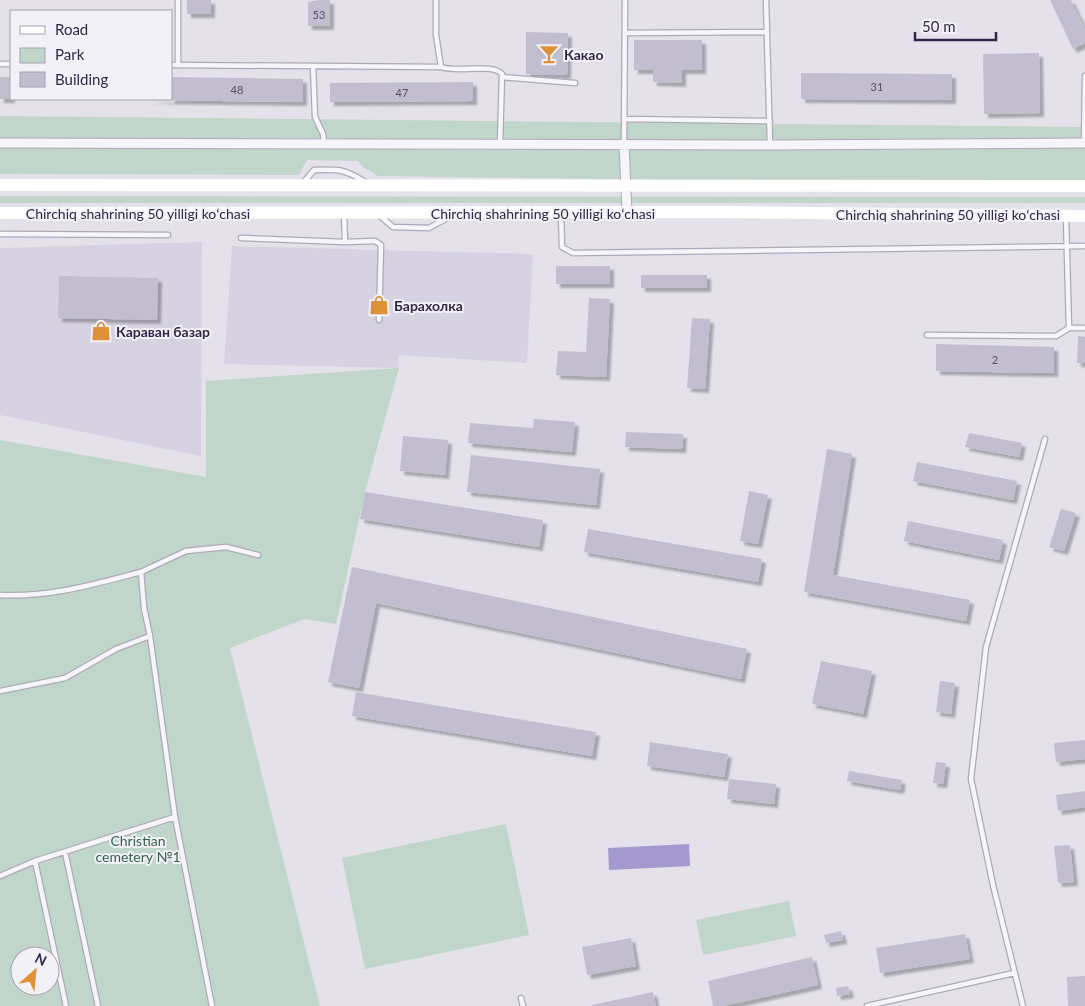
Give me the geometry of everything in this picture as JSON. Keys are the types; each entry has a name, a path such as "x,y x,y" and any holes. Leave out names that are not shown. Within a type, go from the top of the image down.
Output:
{"main road":[{"name":"Chirchiq shahrining 50 yilligi koʻchasi","path":"0,185 1085,186"},
{"name":"Chirchiq shahrining 50 yilligi koʻchasi","path":"0,213 627,213 1085,216"}],"street":[{"path":"0,143 770,145 1084,143"},
{"path":"624,144 627,213"}],"lane":[{"path":"178,0 178,65"},
{"path":"436,0 436,35 441,67"},
{"path":"624,144 625,0"},
{"path":"766,0 770,145"},
{"path":"625,33 767,32"},
{"path":"172,65 441,67 452,70 494,68 499,70 502,77 500,144"},
{"path":"313,66 315,117 323,134 324,144"},
{"path":"1084,143 1085,76"},
{"path":"502,77 575,83"},
{"path":"624,119 770,122"},
{"path":"344,213 345,242"},
{"path":"561,214 562,247 572,253 1067,244 1085,246"},
{"path":"1066,215 1069,328"},
{"path":"0,234 168,235"},
{"path":"241,238 345,242 375,241 381,245 379,320"},
{"path":"927,336 1056,336 1069,328 1085,328"},
{"path":"1023,1006 993,885 971,779 986,647 1045,439"},
{"path":"0,594 32,596 76,589 141,572 186,551 226,547 258,555"},
{"path":"141,572 144,608 150,636 175,817 212,1006"},
{"path":"0,691 65,678 116,649 150,636"},
{"path":"0,876 35,861 175,817"},
{"path":"65,852 98,1006"},
{"path":"35,861 66,1006"},
{"path":"867,1006 1014,973"},
{"path":"521,998 523,1006"}],"shaded area":[{"name":"Караван базар","path":"202,242 201,456 0,415 0,248"},
{"name":"Барахолка","path":"232,246 533,254 527,363 398,355 399,368 224,364"},
{"path":"689,844 690,866 609,870 608,848"}],"green space":[{"path":"0,116 1085,127 1085,185 378,176 363,167 358,161 307,160 299,175 0,174"},
{"path":"0,196 1085,197 1085,203 0,203"},
{"name":"Christian cemetery №1","path":"399,368 365,492 336,624 304,619 230,648 320,1006 0,1006 0,440 206,477 206,381"},
{"path":"506,824 529,935 365,969 342,858"},
{"path":"789,901 796,936 703,955 696,920"}],"building":[{"path":"187,0 211,0 211,14 187,14"},
{"path":"330,0 330,26 308,26 308,2"},
{"path":"1050,0 1071,0 1085,30 1085,43 1073,49"},
{"path":"526,32 568,33 567,75 526,74"},
{"path":"634,40 702,40 702,70 682,70 682,83 653,82 653,70 634,70"},
{"path":"1039,53 1040,113 984,114 983,54"},
{"path":"801,73 952,74 952,100 801,99"},
{"path":"0,77 10,77 10,99 0,99"},
{"path":"172,77 303,79 303,102 147,100 172,100"},
{"path":"473,82 473,101 330,102 330,83"},
{"path":"556,266 610,266 610,284 556,284"},
{"path":"641,275 707,275 707,288 641,288"},
{"path":"59,276 158,278 157,320 58,318"},
{"path":"589,298 610,299 606,377 556,375 558,351 586,352"},
{"path":"692,318 710,319 705,389 687,388"},
{"path":"1078,336 1085,337 1085,363 1077,363"},
{"path":"936,344 1054,347 1054,373 936,371"},
{"path":"534,419 575,422 572,452 468,443 470,423 533,428"},
{"path":"626,432 683,434 682,449 625,447"},
{"path":"969,433 1022,443 1019,457 965,447"},
{"path":"403,436 448,440 445,475 400,471"},
{"path":"827,449 852,454 833,575 970,600 966,621 804,592"},
{"path":"471,455 600,469 596,505 467,492"},
{"path":"917,462 1017,481 1013,500 913,481"},
{"path":"749,491 768,495 758,544 740,541"},
{"path":"365,492 543,520 539,547 360,519"},
{"path":"1061,509 1076,513 1064,551 1049,547"},
{"path":"908,521 1003,540 999,560 904,541"},
{"path":"588,529 762,559 758,582 584,552"},
{"path":"352,567 747,649 741,679 376,603 359,688 328,682"},
{"path":"821,661 872,671 863,714 812,704"},
{"path":"940,681 955,683 951,714 936,712"},
{"path":"356,692 596,732 592,756 352,716"},
{"path":"1085,740 1085,759 1056,762 1054,743"},
{"path":"650,742 728,754 724,777 647,766"},
{"path":"936,762 946,763 943,784 933,783"},
{"path":"849,771 902,780 900,790 847,781"},
{"path":"729,779 776,784 774,804 727,799"},
{"path":"1085,791 1085,807 1058,811 1056,795"},
{"path":"1070,845 1074,882 1058,883 1054,846"},
{"path":"841,931 843,940 826,943 824,935"},
{"path":"965,934 970,959 880,973 876,948"},
{"path":"631,938 636,966 587,975 582,947"},
{"path":"812,957 818,985 723,1006 713,1006 708,981"},
{"path":"1085,976 1085,1006 1068,1006 1067,977"},
{"path":"848,986 850,994 837,996 836,988"},
{"path":"653,992 656,1006 592,1006 592,1005"}],"place":[{"name":"Какао","path":"549,54"},
{"name":"Барахолка","path":"379,305"},
{"name":"Караван базар","path":"101,331"}]}
